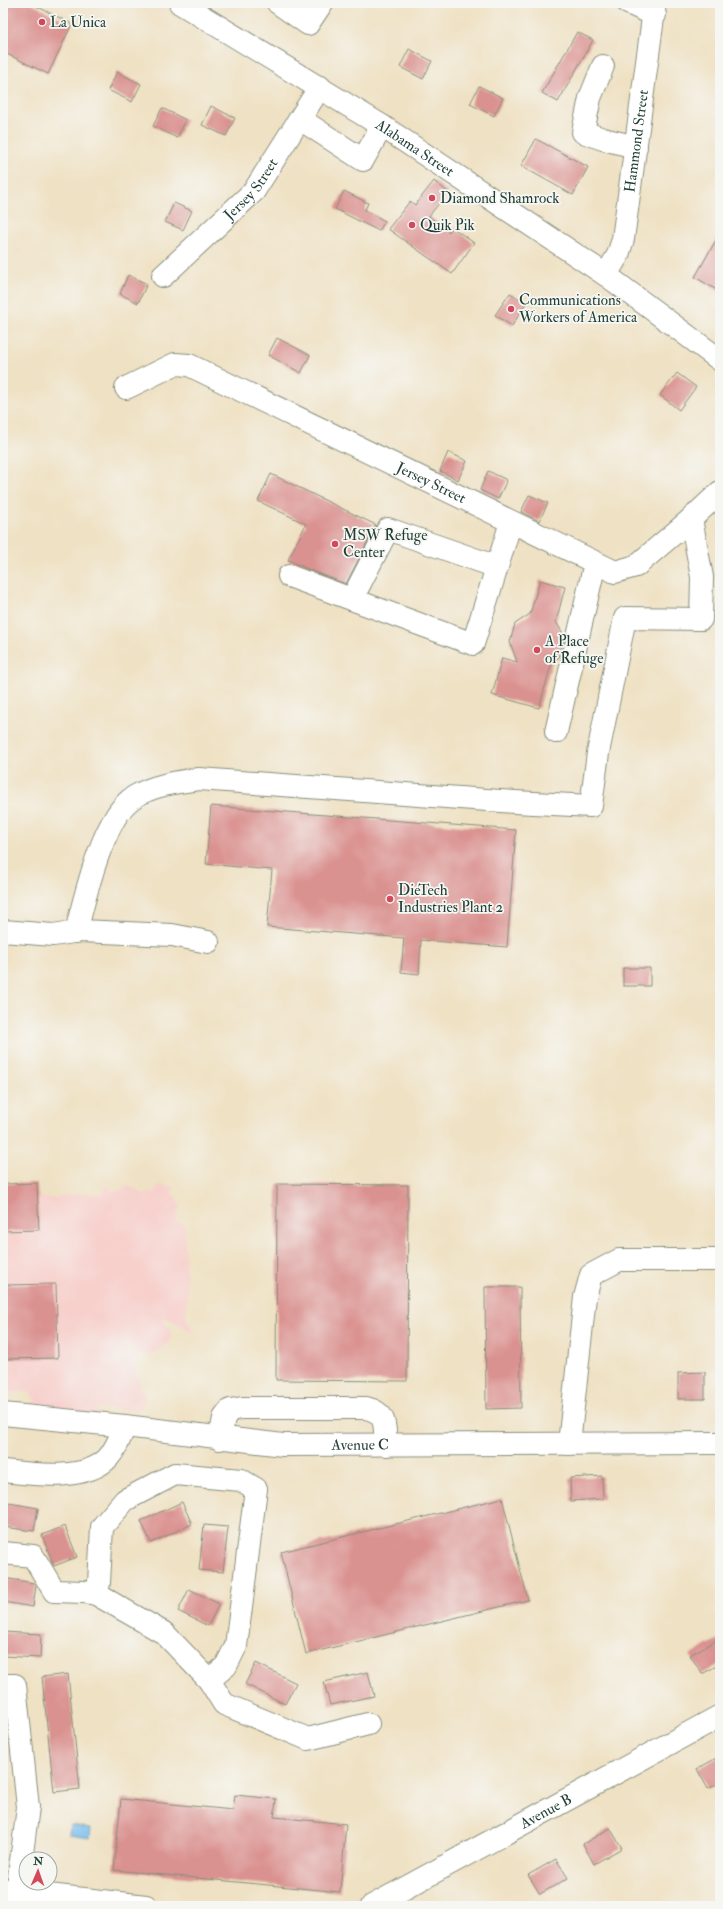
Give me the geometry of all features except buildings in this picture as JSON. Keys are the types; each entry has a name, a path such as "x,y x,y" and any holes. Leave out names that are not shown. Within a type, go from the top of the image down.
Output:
{"street":[{"name":"Alabama Street","path":"180,3 382,126 606,275 720,360"},
{"path":"278,3 308,24 322,3"},
{"path":"628,3 655,9"},
{"name":"Hammond Street","path":"606,275 618,255 623,239 655,9"},
{"path":"603,66 590,98 583,132 603,139 636,147"},
{"name":"Jersey Street","path":"163,276 254,191 320,87"},
{"path":"300,119 363,160 382,126"},
{"name":"Jersey Street","path":"126,388 175,364 189,365 615,572 636,566 720,492"},
{"path":"76,932 89,882 113,820 134,797 168,784 199,779 514,802 591,806 598,753 625,618 701,619 702,576 691,519"},
{"path":"289,576 473,644 511,522"},
{"path":"352,599 388,529 497,567"},
{"path":"556,732 595,563"},
{"path":"3,931 53,935 76,932 172,935 208,942"},
{"path":"569,1444 585,1297 591,1275 619,1260 720,1259"},
{"path":"220,1439 224,1418 230,1410 242,1408 366,1408 377,1410 383,1417 386,1445"},
{"name":"Avenue C","path":"3,1414 124,1426 220,1439 283,1445 720,1443"},
{"path":"3,1471 58,1476 91,1469 107,1459 118,1443 124,1426"},
{"path":"96,1594 99,1583 102,1527 125,1500 175,1474 241,1480 256,1489 236,1646 226,1666 209,1680"},
{"path":"3,1553 33,1556 54,1591 96,1594 164,1633 209,1680 224,1704 308,1739 368,1724"},
{"path":"3,1685 16,1685 28,1807 10,1891 146,1906"},
{"name":"Avenue B","path":"372,1906 720,1716"}],"shaded area":[{"path":"37,1183 37,1194 43,1198 55,1198 74,1193 97,1194 104,1192 106,1184 112,1191 123,1190 124,1187 127,1186 138,1190 140,1193 156,1192 156,1188 162,1184 168,1187 173,1186 174,1189 171,1192 173,1196 177,1196 175,1199 181,1206 177,1212 177,1222 182,1222 185,1227 187,1291 186,1317 193,1332 164,1317 161,1321 171,1329 171,1338 161,1350 156,1353 138,1355 135,1360 135,1369 140,1389 146,1395 145,1403 140,1409 135,1411 96,1407 100,1414 27,1406 36,1400 31,1395 27,1392 9,1392 9,1353 6,1334 3,1335 3,1184"}],"water":[{"path":"70,1825 91,1828 90,1838 69,1835"}],"place":[{"name":"La Unica","path":"42,22"},
{"name":"Diamond Shamrock","path":"432,198"},
{"name":"Quik Pik","path":"412,225"},
{"name":"Communications Workers of America","path":"511,309"},
{"name":"MSW Refuge Center","path":"335,544"},
{"name":"A Place of Refuge","path":"537,650"},
{"name":"DieTech Industries Plant 2","path":"390,899"}]}
